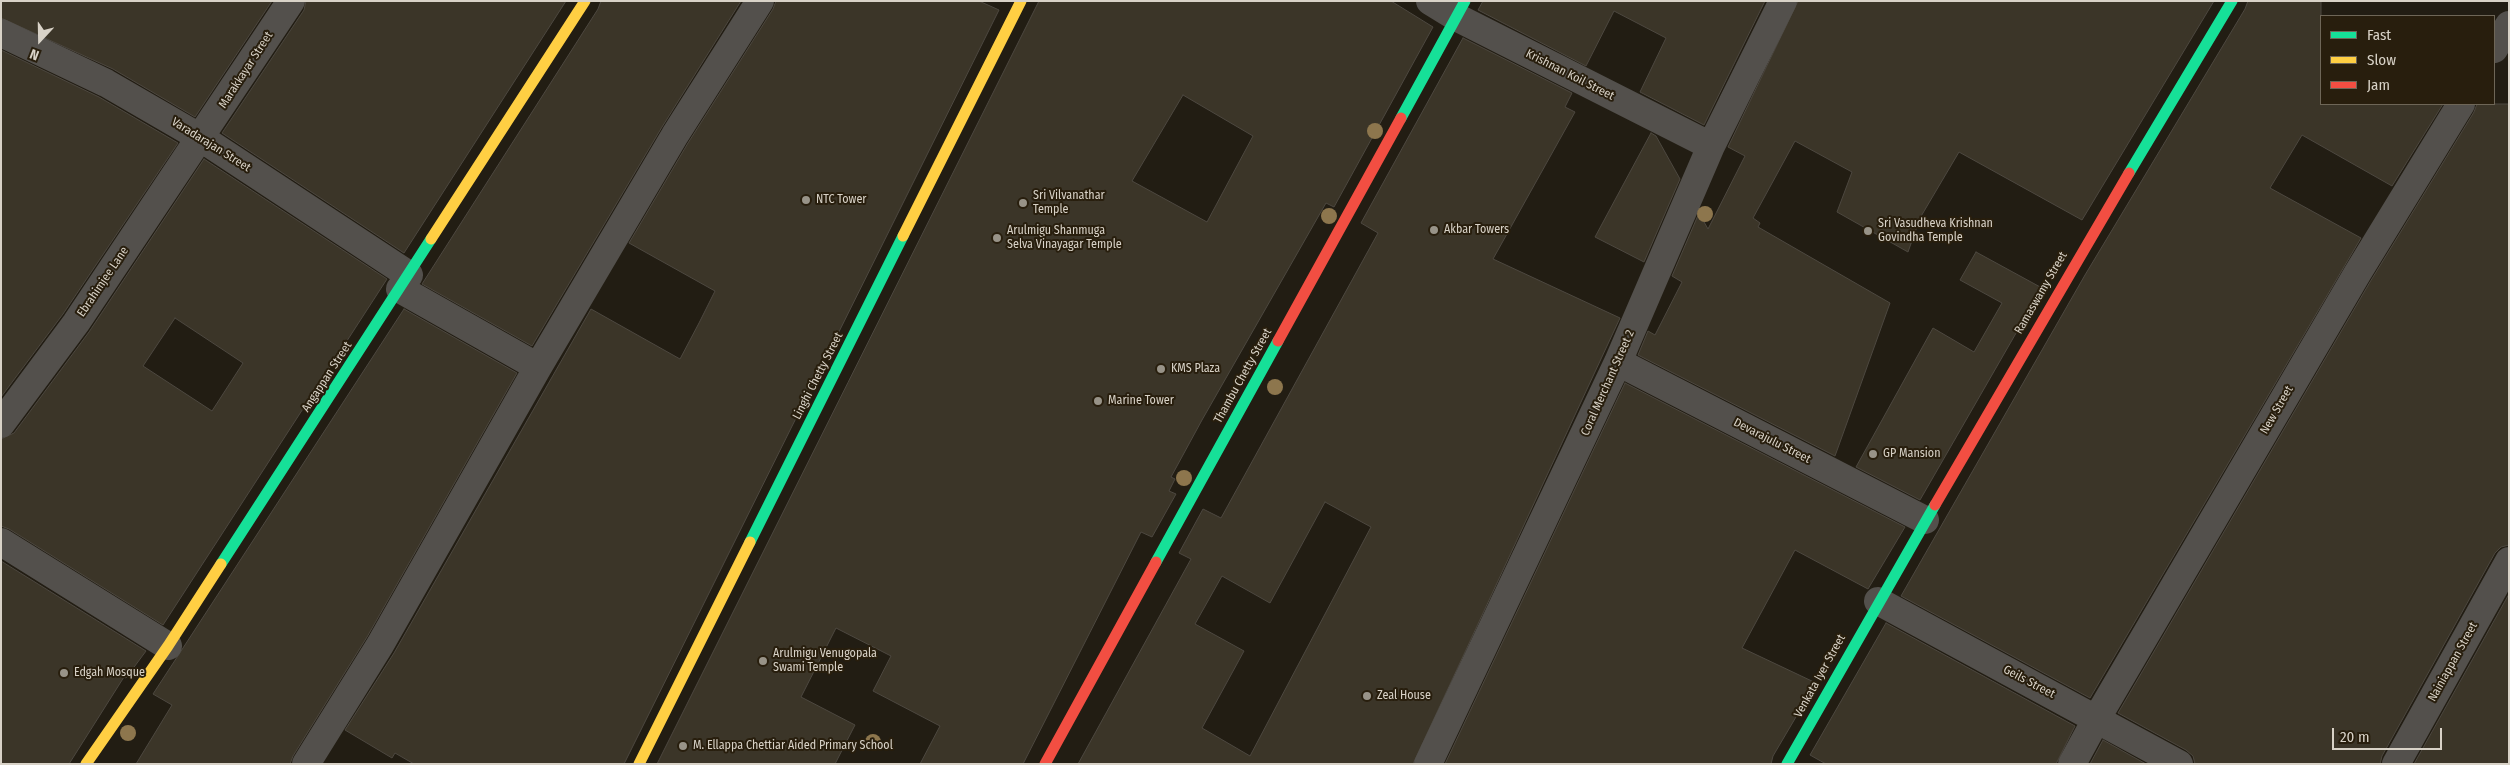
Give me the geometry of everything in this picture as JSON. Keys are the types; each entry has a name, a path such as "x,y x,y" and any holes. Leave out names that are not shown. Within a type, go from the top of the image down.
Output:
{"street":[{"name":"Marakkayar Street","path":"201,138 291,1"},
{"name":"Angappan Street","path":"86,764 168,646 585,1"},
{"path":"306,764 380,644 538,367 675,134 760,1"},
{"name":"Linghi Chetty Street","path":"640,764 1021,1"},
{"name":"Krishnan Koil Street","path":"1430,1 1460,9 1711,146"},
{"name":"Coral Merchant Street 2","path":"1428,764 1618,362 1711,146 1783,1"},
{"name":"Ramaswamy Street","path":"1878,601 2072,267 2232,1"},
{"name":"Thambu Chetty Street","path":"1045,764 1460,9"},
{"path":"2495,47 2509,25"},
{"name":"Varadarajan Street","path":"1,33 106,83 201,138 405,282 538,367"},
{"name":"New Street","path":"2072,764 2097,718 2357,274 2459,105"},
{"name":"Ebrahimjee Lane","path":"1,424 76,323 201,138"},
{"name":"Devarajulu Street","path":"1618,362 1925,520"},
{"path":"1,542 168,646"},
{"name":"Nainiappan Street","path":"2396,764 2509,561"},
{"name":"Geils Street","path":"1878,601 2179,764"},
{"name":"Venkata Iyer Street","path":"1786,764 1878,601"}],"building":[{"path":"1,1 272,1 195,117 113,69 1,18"},
{"path":"306,1 566,1 404,253 222,133 304,10"},
{"path":"601,1 741,1 662,127 532,346 422,284 598,9"},
{"path":"776,1 979,1 999,10 624,764 414,764 395,753 392,758 345,730 394,653 591,309 680,359 699,323 715,291 629,243 688,143 773,9"},
{"path":"1039,1 1391,1 1433,27 1334,207 1326,203 1202,420 1171,477 1175,479 1169,491 1176,494 1152,537 1141,532 1023,764 920,764 940,726 873,691 891,656 836,628 801,697 855,725 835,764 657,764","holes":["1183,95 1253,136 1207,222 1132,181"]},
{"path":"1483,1 1765,1 1704,125 1640,92 1666,38 1614,11 1586,66 1478,10"},
{"path":"1798,1 2214,1 2082,220 1959,152 1920,218 1908,252 1837,212 1852,172 1795,141 1753,218 1760,223 1758,227 1890,303 1835,456 1638,355 1648,331 1655,335 1682,282 1672,276 1699,213 1708,229 1745,156 1728,147"},
{"path":"2248,1 2321,1 2320,105 2442,105 2392,186 2302,135 2270,188 2361,238 2090,698 1901,596 2085,275 2245,9"},
{"path":"1463,38 1572,93 1565,107 1575,112 1493,259 1620,318 1413,764 1078,764 1191,559 1179,553 1203,509 1221,518 1378,233 1361,223","holes":["1325,502 1371,527 1250,756 1202,728 1244,651 1195,624 1222,576 1270,603"]},
{"path":"1,50 99,97 178,143 63,314 1,397"},
{"path":"2509,104 2509,545 2501,547 2495,553 2382,756 2380,764 2195,764 2193,756 2186,750 2118,713 2370,282 2477,105"},
{"path":"1651,133 1656,136 1680,179 1644,262 1595,237"},
{"path":"204,159 387,279 163,625 9,529 1,526 1,439 14,433 89,332","holes":["175,318 243,363 212,411 143,366"]},
{"path":"1976,252 2042,288 1920,500 1856,467 1933,328 1974,352 2002,303 1960,280"},
{"path":"404,309 517,373 367,637 293,756 290,764 136,764 172,705 153,694"},
{"path":"1625,383 1905,527 1868,589 1795,550 1742,648 1816,683 1773,756 1771,764 1445,764"},
{"name":"Edgah Mosque","path":"1,561 146,651 126,678 124,677 69,764 1,764"},
{"path":"2509,594 2509,764 2414,764"},
{"path":"1886,623 2075,726 2056,764 1826,764 1810,755"},
{"path":"2103,740 2146,764 2090,764"}],"traffic: fast":[{"path":"1401,118 1465,1"},
{"path":"2129,173 2232,1"},
{"path":"750,542 903,236"},
{"path":"221,564 431,239"},
{"path":"1156,562 1278,341"},
{"path":"1787,764 1935,505"}],"traffic: slow":[{"path":"431,239 585,1"},
{"path":"903,236 1021,1"},
{"path":"639,764 750,542"},
{"path":"86,764 168,646 221,564"}],"traffic: jam":[{"path":"1278,341 1401,118"},
{"path":"1935,505 2129,173"},
{"path":"1045,764 1156,562"}],"place":[{"name":"NTC Tower","path":"806,200"},
{"name":"Sri Vilvanathar Temple","path":"1023,203"},
{"name":"Akbar Towers","path":"1434,230"},
{"name":"Sri Vasudheva Krishnan Govindha Temple","path":"1868,231"},
{"name":"Arulmigu Shanmuga Selva Vinayagar Temple","path":"997,238"},
{"name":"KMS Plaza","path":"1161,369"},
{"name":"Marine Tower","path":"1098,401"},
{"name":"GP Mansion","path":"1873,454"},
{"name":"Arulmigu Venugopala Swami Temple","path":"763,661"},
{"name":"Edgah Mosque","path":"64,673"},
{"name":"Zeal House","path":"1367,696"},
{"name":"M. Ellappa Chettiar Aided Primary School","path":"683,746"}]}
